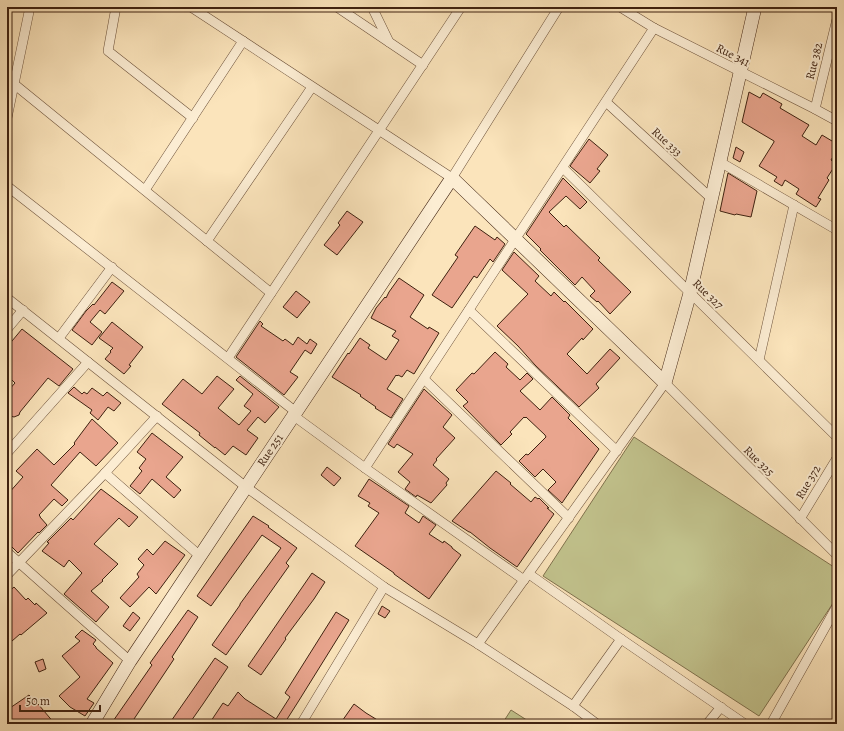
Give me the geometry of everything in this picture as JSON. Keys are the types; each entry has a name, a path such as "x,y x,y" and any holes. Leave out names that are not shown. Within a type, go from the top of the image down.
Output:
{"main road":[{"path":"452,178 665,383 690,293 756,7"},
{"name":"Rue 251","path":"92,724 130,661 452,178"}],"street":[{"path":"7,118 30,7"},
{"path":"116,7 108,52 193,118"},
{"path":"190,7 452,178 558,7"},
{"path":"337,7 423,65"},
{"path":"372,7 389,42"},
{"path":"228,358 461,7"},
{"name":"Rue 341","path":"620,7 654,28 837,121"},
{"name":"Rue 382","path":"815,109 837,19"},
{"path":"365,468 654,28"},
{"path":"145,190 243,41"},
{"path":"14,84 271,293"},
{"path":"207,241 312,87"},
{"name":"Rue 333","path":"606,102 712,199"},
{"path":"720,162 837,230"},
{"name":"Rue 327","path":"563,168 837,437"},
{"path":"7,186 228,358 295,414 365,468 621,639 745,724"},
{"path":"759,360 794,205"},
{"path":"58,338 112,267"},
{"path":"7,298 246,487 384,587 478,644 573,706 597,724"},
{"path":"7,329 23,310"},
{"path":"469,310 617,451"},
{"path":"7,453 88,362"},
{"path":"424,379 569,518"},
{"path":"478,644 665,383"},
{"name":"Rue 325","path":"665,383 837,555"},
{"path":"7,575 105,473 157,416"},
{"name":"Rue 372","path":"800,519 837,458"},
{"path":"105,473 200,556"},
{"path":"7,552 130,661"},
{"path":"301,724 384,587"},
{"path":"770,724 837,606"},
{"path":"573,706 621,639"},
{"path":"708,724 721,707"}],"green space":[{"path":"634,437 837,569 837,597 759,716 543,576"},
{"path":"511,710 533,724 502,724"}],"building":[{"path":"749,92 760,98 763,93 782,104 780,108 809,125 802,136 816,145 822,135 837,144 837,150 831,160 836,164 827,178 829,180 818,198 821,199 816,207 796,194 799,189 785,180 782,186 774,181 777,177 759,166 774,141 742,122"},
{"path":"589,139 608,155 597,169 600,171 590,183 570,166"},
{"path":"736,147 744,152 740,162 733,158"},
{"path":"728,173 757,191 751,217 720,211"},
{"path":"563,178 587,202 580,209 566,196 549,212 564,227 566,225 600,258 598,260 631,292 610,314 598,301 597,302 590,296 595,291 582,277 575,285 526,234"},
{"path":"347,211 363,222 337,255 324,245 340,225 338,223"},
{"path":"475,226 495,240 497,237 505,244 493,262 490,259 477,278 474,276 452,308 432,295 458,257 455,255"},
{"path":"514,252 539,276 535,281 551,296 554,292 564,302 565,301 593,329 567,354 587,374 610,349 620,358 596,384 599,388 579,407 497,326 528,294 502,270"},
{"path":"399,278 424,295 410,317 428,329 429,327 439,333 414,374 407,370 402,377 396,375 387,389 403,399 391,418 375,408 376,407 360,396 361,395 332,377 360,338 370,345 368,348 386,360 399,340 392,336 396,331 371,318 376,308 385,297 386,298"},
{"path":"112,282 124,291 105,314 100,310 90,322 102,332 92,345 72,330 86,311 93,304 94,305"},
{"path":"296,291 310,302 297,318 283,307"},
{"path":"260,321 263,324 261,326 283,341 285,339 293,345 298,337 307,344 310,339 317,344 311,354 305,350 290,372 298,377 284,395 236,357"},
{"path":"112,322 143,347 124,374 105,359 113,348 99,338"},
{"path":"22,329 73,369 59,386 48,378 19,415 14,417 7,415 7,392 15,383 7,375 7,363 11,359 7,355 7,347"},
{"path":"495,352 508,364 506,367 520,380 527,373 533,379 520,391 540,410 552,397 570,415 568,418 599,449 562,503 548,490 556,482 543,469 535,477 519,461 526,454 528,455 546,437 545,435 526,417 524,417 510,432 512,434 501,445 463,406 468,402 456,390"},
{"path":"217,376 234,389 218,408 239,425 251,411 244,406 253,394 236,380 240,376 279,407 265,423 258,417 247,430 258,438 246,455 233,446 225,455 199,435 200,433 162,404 183,379 202,394"},
{"path":"74,387 82,394 84,392 87,394 92,388 103,396 107,392 121,403 114,411 108,407 98,420 90,413 92,410 68,393"},
{"path":"424,389 452,415 443,427 455,438 436,459 437,460 433,465 449,479 446,483 447,485 431,503 417,495 416,497 405,489 410,482 398,472 413,454 397,444 394,448 388,444"},
{"path":"92,419 118,443 96,466 80,452 51,485 68,500 62,506 54,499 39,515 47,525 39,533 38,532 18,553 11,546 7,546 7,495 23,477 16,471 37,449 54,465 75,444 74,443"},
{"path":"152,433 183,457 166,477 181,490 174,498 152,479 140,494 130,486 142,471 139,468 146,459 137,452"},
{"path":"327,467 341,478 334,486 321,475"},
{"path":"496,471 531,502 535,497 538,499 539,498 554,514 517,567 470,532 452,521"},
{"path":"369,479 409,506 405,513 419,523 423,516 436,525 429,534 443,543 444,541 461,555 429,599 355,546 379,513 368,506 370,503 358,496"},
{"path":"101,489 138,517 129,527 119,518 94,544 118,564 102,580 103,581 91,591 109,607 96,622 64,594 82,573 69,560 64,567 42,551 49,543 47,542 71,518 73,520"},
{"path":"253,516 269,526 268,527 297,548 286,563 289,566 226,655 212,645 281,548 262,535 211,606 197,596"},
{"path":"165,541 185,555 156,594 149,587 130,607 120,598 139,577 137,574 144,565 138,559 147,549 153,555"},
{"path":"312,573 325,582 285,638 286,639 261,675 248,666"},
{"path":"14,587 26,600 28,598 47,613 12,641 7,635 7,593"},
{"path":"382,606 390,611 385,618 378,614"},
{"path":"188,610 198,617 172,657 174,659 134,719 141,724 111,724 152,665 150,663"},
{"path":"133,612 140,618 130,631 123,626"},
{"path":"336,612 349,620 284,724 209,724 223,703 228,706 238,692 245,699 276,719 290,697 285,693"},
{"path":"82,630 96,640 93,644 113,663 87,699 94,703 85,716 70,707 59,696 80,677 62,656 80,641 75,637"},
{"path":"215,658 228,667 203,704 189,724 169,724"},
{"path":"43,659 46,669 39,672 35,662"},
{"path":"29,695 55,724 7,724 7,710"},
{"path":"354,704 366,713 384,724 340,724"}]}
